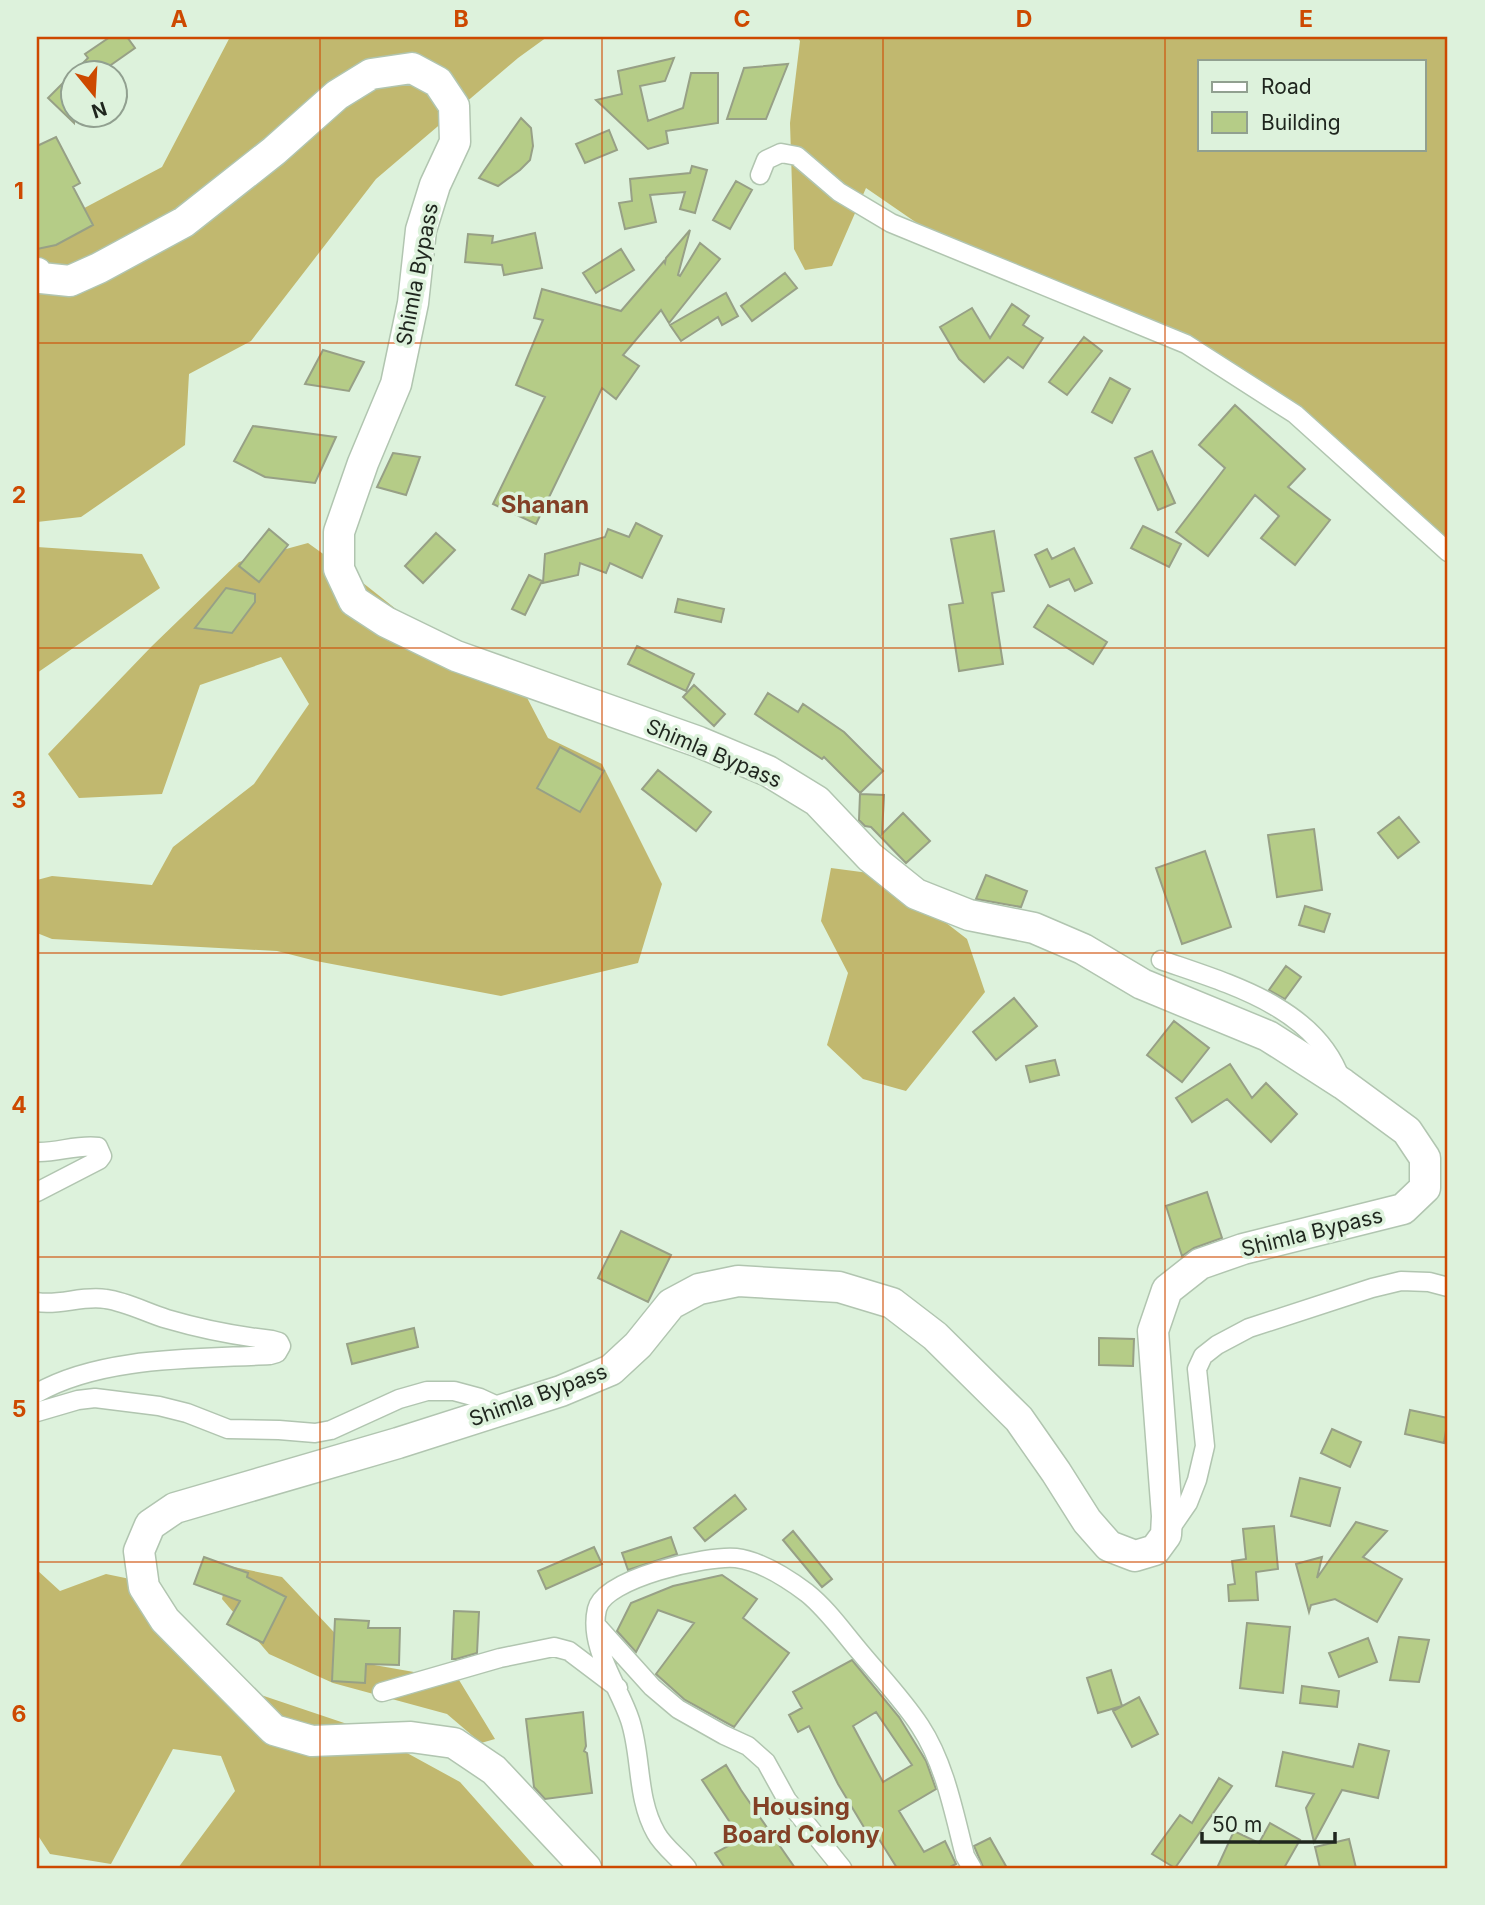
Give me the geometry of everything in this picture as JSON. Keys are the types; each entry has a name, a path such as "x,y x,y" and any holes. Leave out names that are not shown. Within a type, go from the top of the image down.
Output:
{"highway":[{"name":"Shimla Bypass","path":"37,273 41,278 70,281 184,222 274,151 337,95 371,74 412,68 438,82 454,106 455,142 435,185 421,230 412,303 396,384 363,463 339,532 339,569 354,601 386,622 456,656 699,742 768,771 817,801 870,858 916,894 969,915 1034,928 1083,949 1142,984 1268,1036 1343,1084 1407,1131 1425,1158 1424,1188 1403,1209 1243,1249 1200,1264 1167,1290 1153,1331 1167,1516 1166,1535 1155,1550 1135,1556 1109,1546 1087,1521 1019,1419 935,1336 892,1303 839,1287 738,1281 699,1289 671,1304 638,1345 611,1370 561,1391 175,1508 150,1525 139,1551 144,1587 165,1620 274,1730 312,1741 411,1737 454,1743 494,1770 586,1868"}],"street":[{"path":"760,175 766,160 781,153 797,156 839,192 891,223 1186,344 1294,414 1448,552"},
{"path":"1161,960 1244,990 1276,1007 1306,1028 1326,1047 1343,1084"},
{"path":"37,1152 49,1153 91,1146 99,1147 102,1156 37,1192"},
{"path":"1166,1535 1188,1503 1198,1480 1205,1446 1197,1369 1203,1356 1216,1345 1249,1328 1372,1288 1401,1281 1429,1282 1448,1287"},
{"path":"37,1302 57,1304 93,1297 110,1300 167,1319 210,1330 272,1340 279,1342 281,1346 277,1353 270,1355 118,1366 54,1383 37,1393"},
{"path":"37,1412 95,1398 159,1406 187,1413 228,1429 315,1433 331,1430 399,1399 426,1391 454,1391 480,1398 504,1409"},
{"path":"687,1868 656,1834 645,1807 638,1748 618,1688 602,1654 596,1625 597,1606 615,1587 636,1577 734,1558 758,1563 808,1594 921,1726 940,1765 965,1856 972,1868"},
{"path":"596,1625 652,1687 678,1709 748,1746 766,1762 787,1801 842,1868"},
{"path":"382,1692 500,1658 554,1647 569,1651 618,1688"}],"shaded area":[{"path":"230,37 547,37 518,58 376,179 251,341 189,374 185,445 81,517 37,522 37,233 162,167"},
{"path":"797,37 1448,37 1448,553 1388,486 1217,353 927,230 866,188 832,266 805,270 794,249 790,123 800,41"},
{"path":"308,543 440,644 523,690 548,738 602,764 662,884 638,963 501,996 316,961 277,951 52,939 37,933 37,880 52,876 152,885 173,847 254,784 309,704 281,657 200,685 162,794 79,798 48,754 152,646 239,562"},
{"path":"37,547 142,554 160,588 37,673"},
{"path":"831,868 884,875 967,939 985,992 906,1091 863,1079 827,1045 848,973 821,921"},
{"path":"229,1566 282,1577 363,1663 459,1680 495,1739 481,1743 447,1714 333,1683 269,1654 222,1599"},
{"path":"37,1570 60,1591 106,1574 135,1580 258,1694 365,1730 460,1782 536,1868 178,1868 235,1791 221,1756 173,1749 111,1864 50,1854 37,1834"}],"building":[{"path":"110,37 127,37 135,48 118,60 86,60 88,58 85,54"},
{"path":"674,58 665,81 640,86 648,121 683,108 691,73 718,73 718,123 666,131 668,143 648,149 596,100 622,94 618,71"},
{"path":"788,64 766,119 727,119 744,68"},
{"path":"60,86 60,110 48,98"},
{"path":"521,118 531,128 533,146 530,160 498,186 479,178"},
{"path":"609,130 617,150 585,163 576,144"},
{"path":"56,137 80,183 73,187 93,225 56,245 37,249 37,146"},
{"path":"692,166 707,170 695,213 680,209 685,192 650,195 656,222 625,229 619,203 632,201 630,179 690,173"},
{"path":"736,181 752,190 730,229 713,220"},
{"path":"690,230 678,275 680,276 700,243 720,259 669,323 661,310 623,355 639,366 616,399 602,388 536,524 493,504 545,397 516,385 543,320 534,318 542,289 621,311 664,261 665,263 666,258"},
{"path":"535,233 542,268 504,275 502,265 465,262 468,234 493,236 492,243"},
{"path":"621,249 634,270 596,293 583,273"},
{"path":"785,273 797,288 752,321 741,306"},
{"path":"726,293 738,316 722,325 718,317 681,341 670,325"},
{"path":"1012,304 1029,316 1023,325 1043,338 1023,368 1008,357 984,382 959,359 940,327 972,308 990,338"},
{"path":"1084,337 1102,351 1067,395 1049,382"},
{"path":"323,350 364,362 349,391 305,384"},
{"path":"1110,378 1130,389 1112,423 1092,412"},
{"path":"1235,405 1305,469 1288,487 1330,520 1295,565 1261,538 1279,516 1255,495 1208,556 1176,532 1225,468 1199,445"},
{"path":"253,426 336,437 315,483 265,477 234,461"},
{"path":"1152,451 1175,503 1158,510 1135,458"},
{"path":"393,453 420,457 406,495 377,487"},
{"path":"636,523 662,536 642,578 610,563 606,573 580,563 578,575 543,583 545,554 605,537 608,529 629,537"},
{"path":"1143,526 1181,544 1169,567 1131,548"},
{"path":"269,529 288,545 259,582 239,566"},
{"path":"994,531 1004,591 992,593 1003,664 959,671 949,605 963,603 951,539"},
{"path":"436,533 455,550 423,583 405,566"},
{"path":"1074,548 1092,583 1075,591 1069,579 1050,587 1035,555 1047,549 1052,559"},
{"path":"529,575 542,581 525,615 512,609"},
{"path":"226,588 255,594 255,602 232,633 195,628"},
{"path":"678,599 724,609 721,622 675,612"},
{"path":"1048,605 1107,642 1093,664 1034,627"},
{"path":"637,646 694,674 686,691 628,664"},
{"path":"694,685 725,714 714,726 683,697"},
{"path":"768,693 798,712 803,704 844,732 883,771 860,793 824,757 822,759 755,714"},
{"path":"560,747 604,771 580,812 537,788"},
{"path":"658,770 711,812 696,831 642,789"},
{"path":"860,794 884,795 882,834 903,813 930,841 906,863 871,827 865,826 859,820"},
{"path":"1399,817 1419,842 1398,858 1378,833"},
{"path":"1314,829 1322,890 1277,897 1268,835"},
{"path":"1205,851 1231,927 1182,944 1156,868"},
{"path":"986,875 1027,891 1021,907 976,899"},
{"path":"1305,906 1330,914 1324,932 1299,925"},
{"path":"1286,966 1301,977 1285,999 1269,990"},
{"path":"1014,998 1037,1026 996,1060 973,1032"},
{"path":"1174,1021 1209,1048 1182,1082 1147,1055"},
{"path":"1055,1060 1059,1075 1030,1082 1026,1066"},
{"path":"1230,1064 1252,1098 1266,1083 1297,1114 1271,1142 1227,1099 1192,1122 1176,1098"},
{"path":"1207,1192 1222,1238 1194,1248 1182,1256 1166,1206"},
{"path":"621,1231 671,1255 648,1302 598,1278"},
{"path":"414,1328 418,1347 352,1364 347,1344"},
{"path":"1099,1338 1134,1339 1133,1366 1099,1365"},
{"path":"1410,1410 1448,1418 1444,1443 1405,1434"},
{"path":"1332,1429 1361,1442 1350,1467 1321,1453"},
{"path":"1300,1478 1340,1488 1330,1526 1291,1516"},
{"path":"735,1495 746,1509 705,1541 694,1528"},
{"path":"1356,1522 1387,1531 1363,1557 1402,1579 1377,1622 1335,1599 1311,1605 1309,1612 1296,1564 1322,1557 1317,1578"},
{"path":"1274,1526 1278,1569 1256,1572 1258,1600 1229,1601 1228,1585 1235,1584 1232,1561 1246,1559 1243,1529"},
{"path":"793,1531 832,1579 822,1587 783,1540"},
{"path":"671,1537 677,1554 628,1570 622,1553"},
{"path":"594,1547 602,1564 546,1589 538,1571"},
{"path":"204,1557 248,1573 247,1577 286,1597 263,1643 227,1624 240,1601 194,1584"},
{"path":"722,1575 757,1599 743,1618 789,1653 734,1727 685,1700 656,1674 694,1623 658,1610 636,1652 617,1631 631,1603 673,1586"},
{"path":"454,1611 479,1612 477,1653 452,1659"},
{"path":"335,1619 369,1621 368,1628 400,1628 399,1665 366,1664 365,1683 332,1681"},
{"path":"1247,1623 1290,1627 1283,1693 1240,1688"},
{"path":"1399,1637 1429,1640 1419,1682 1390,1680"},
{"path":"1368,1638 1377,1662 1339,1677 1329,1653"},
{"path":"852,1660 899,1717 926,1761 936,1789 899,1811 924,1852 945,1841 956,1864 948,1868 897,1868 874,1831 868,1834 838,1784 809,1726 798,1732 789,1715 802,1708 793,1692","holes":["876,1712 912,1765 883,1782 853,1726"]},
{"path":"1111,1670 1122,1706 1098,1713 1087,1678"},
{"path":"1302,1686 1339,1691 1337,1707 1300,1703"},
{"path":"1139,1697 1158,1734 1132,1747 1113,1711"},
{"path":"583,1712 586,1746 584,1751 587,1753 592,1793 545,1799 534,1787 526,1719"},
{"path":"1359,1744 1389,1751 1378,1798 1342,1790 1314,1842 1306,1808 1314,1794 1276,1786 1283,1752 1353,1767"},
{"path":"726,1765 795,1868 725,1868 715,1853 741,1839 702,1780"},
{"path":"1219,1778 1232,1786 1175,1868 1152,1854 1180,1815 1192,1823"},
{"path":"1270,1823 1300,1840 1284,1868 1217,1868 1234,1831 1259,1843"},
{"path":"990,1838 1007,1868 983,1867 974,1846"},
{"path":"1349,1839 1356,1868 1320,1868 1315,1847"}],"district":[{"name":"Shanan","path":"545,504"},
{"name":"Housing Board Colony","path":"801,1820"}]}
